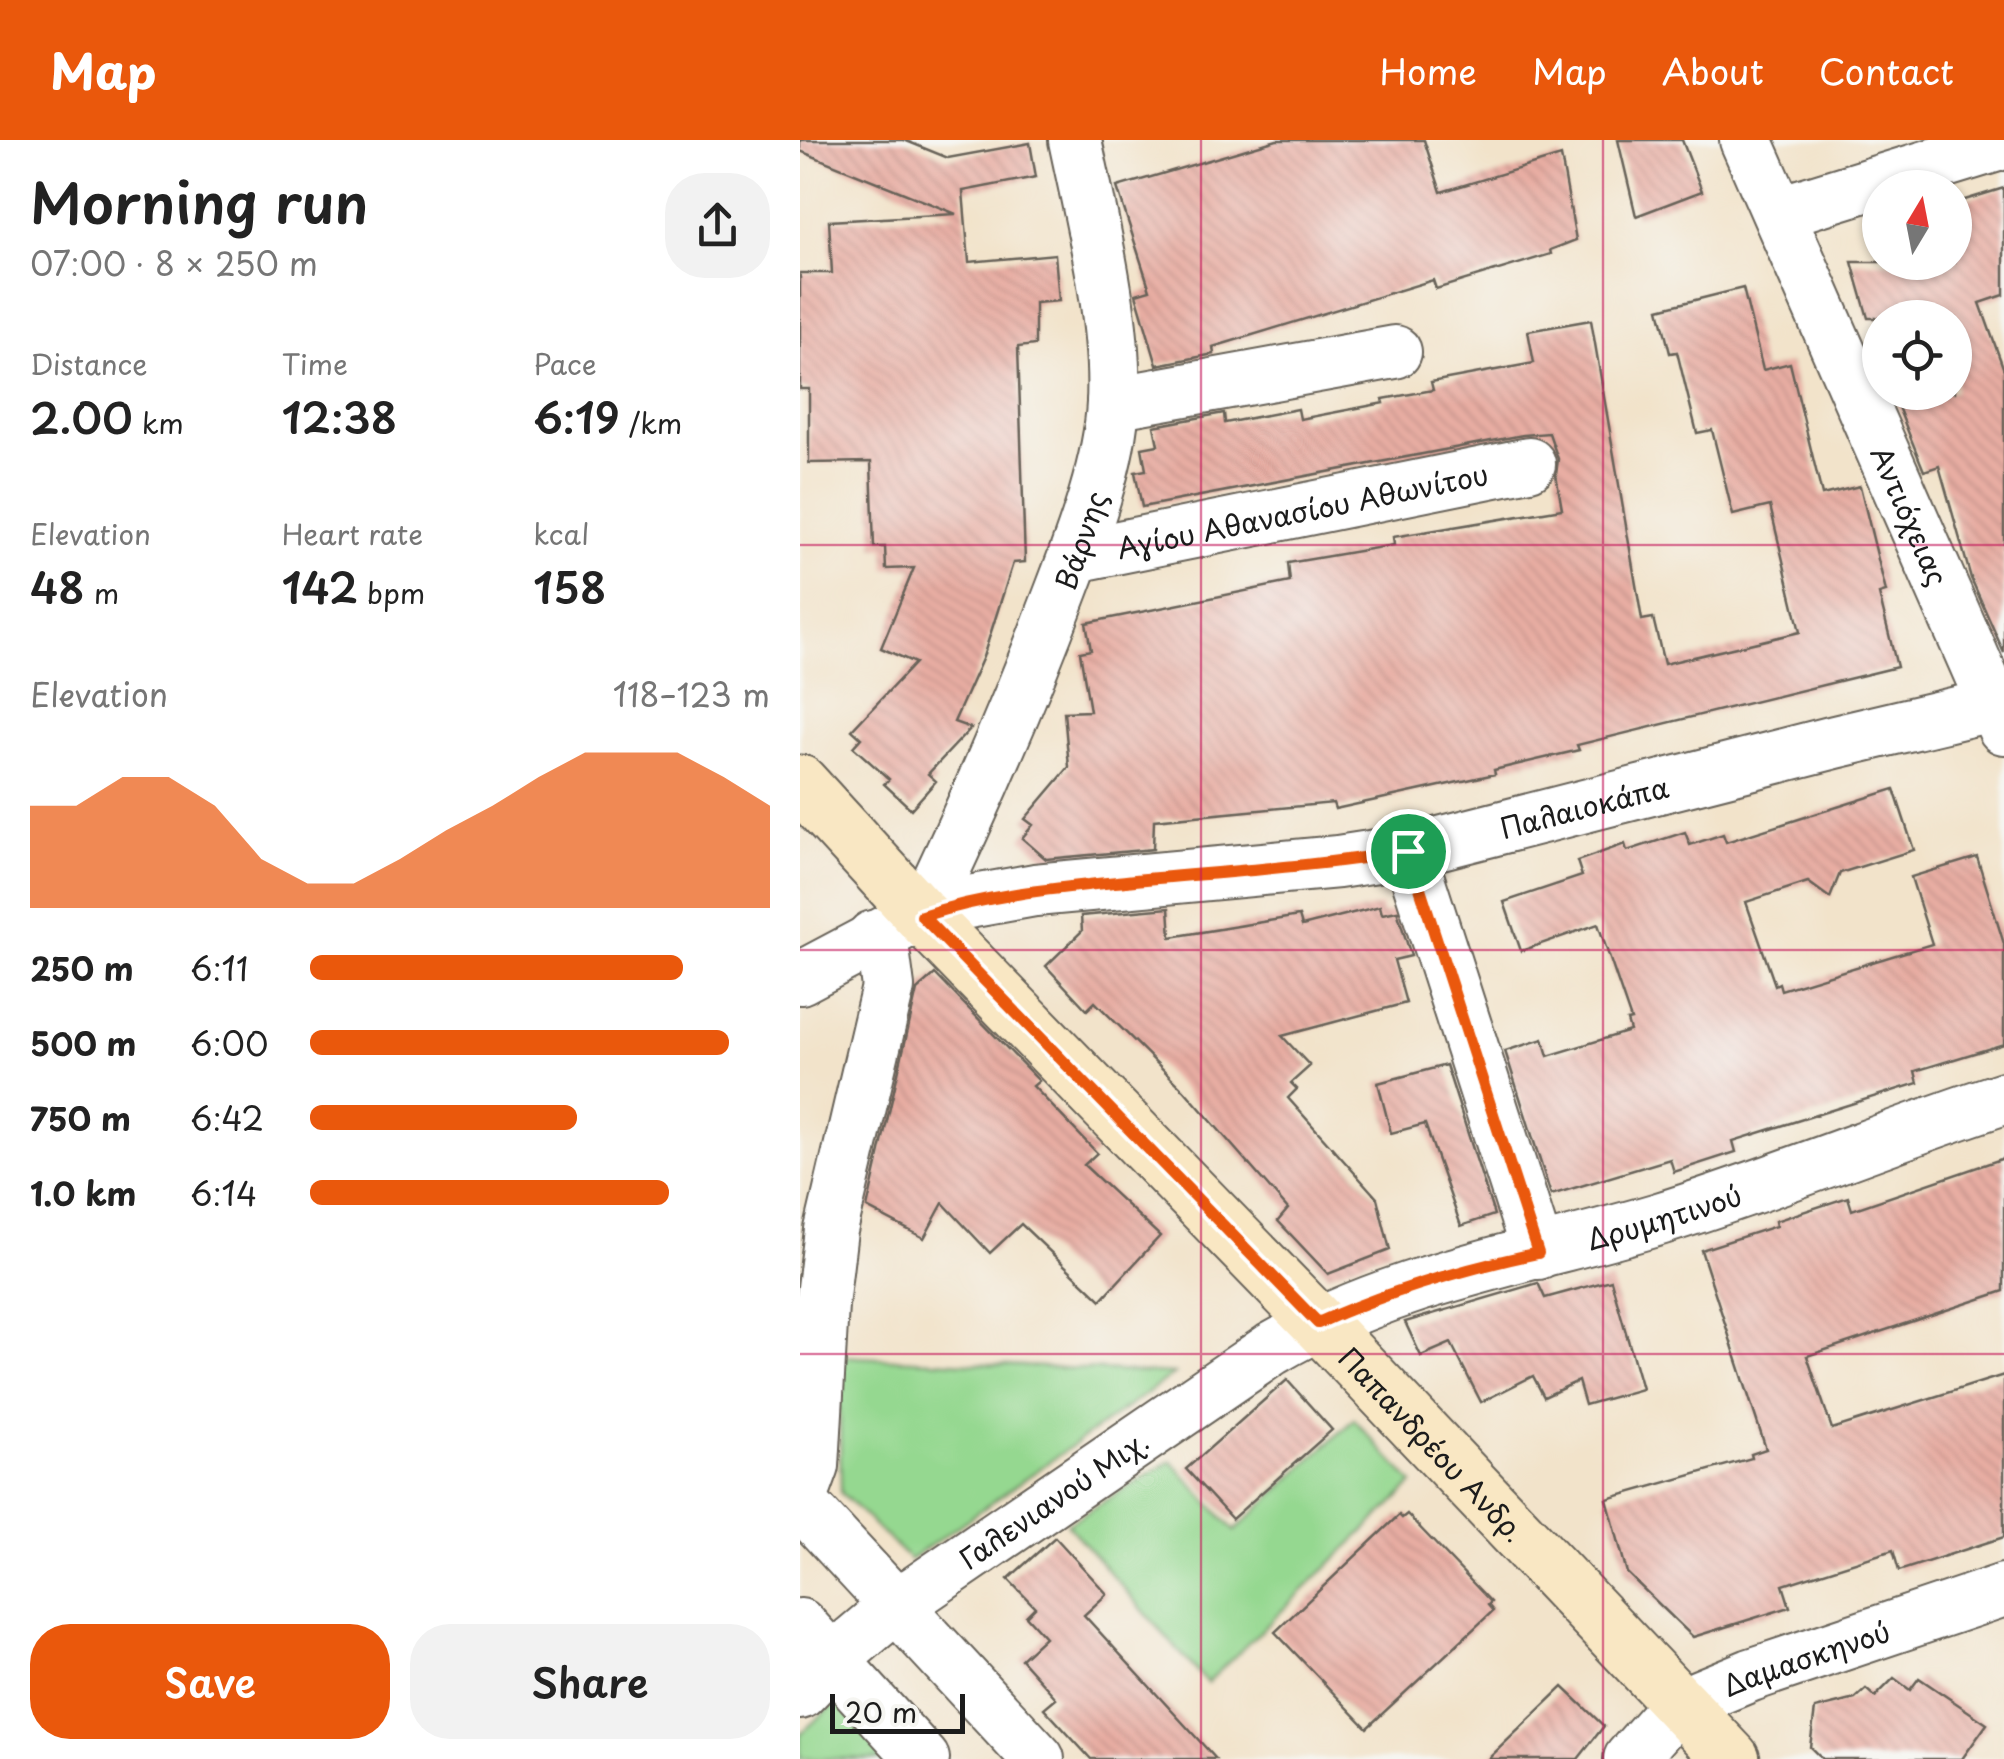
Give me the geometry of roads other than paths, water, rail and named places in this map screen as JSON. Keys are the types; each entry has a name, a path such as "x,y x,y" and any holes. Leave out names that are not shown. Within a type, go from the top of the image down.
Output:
{"street":[{"name":"Βάρνης","path":"922,916 987,780 1075,556 1094,495 1113,404 1107,320 1075,140"},
{"name":"Αντιόχειας","path":"1746,140 2001,712"},
{"path":"1780,212 2004,144"},
{"path":"1113,404 1395,352"},
{"name":"Αγίου Αθανασίου Αθωνίτου","path":"1075,556 1530,464"},
{"name":"Παλαιοκάπα","path":"800,978 873,938 963,903 1035,890 1338,862 1408,851 1835,742 2001,712"},
{"name":"Παπανδρέου Ανδρ.","path":"800,783 922,916 1318,1323 1732,1759"},
{"path":"1408,851 1538,1253"},
{"path":"800,1490 813,1466 822,1305 831,1230 888,987 884,957 873,938"},
{"name":"Δρυμητινού","path":"1318,1323 1465,1270 1538,1253 1728,1196 2004,1098"},
{"name":"Γαλενιανού Μιχ.","path":"811,1659 1318,1323"},
{"path":"800,1502 1038,1759"},
{"name":"Δαμασκηνού","path":"1630,1759 1682,1706 1751,1675 2004,1590"},
{"path":"811,1659 923,1759"}]}
